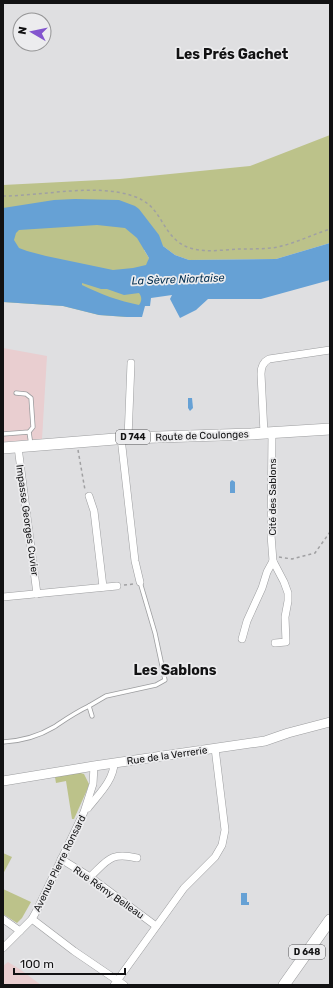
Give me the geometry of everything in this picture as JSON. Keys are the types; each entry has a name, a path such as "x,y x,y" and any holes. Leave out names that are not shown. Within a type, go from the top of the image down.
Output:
{"main road":[{"name":"Route de Coulonges","path":"3,448 124,438 268,433 330,429"},
{"name":"D 648","path":"284,985 330,920"}],"street":[{"name":"Cité des Sablons","path":"275,643 286,642 285,617 288,593 273,559 268,433 261,368 264,362 269,359 330,350"},
{"path":"131,363 124,438 135,561 140,582"},
{"name":"Impasse Georges Cuvier","path":"18,447 37,594"},
{"path":"89,496 94,511 103,587"},
{"name":"Cité des Sablons","path":"242,638 247,621 273,559"},
{"path":"3,597 117,586"},
{"name":"Rue de la Verrerie","path":"3,781 265,741 288,733 330,722"},
{"path":"32,919 118,984 156,926 188,883 218,853 224,841 225,830 215,748"},
{"path":"84,812 109,781 114,768 114,763"},
{"name":"Avenue Pierre Ronsard","path":"3,948 32,919 62,859 84,812 93,784 94,766"},
{"path":"90,877 111,857 126,856 137,858"},
{"name":"Rue Rémy Belleau","path":"62,859 90,877 156,926"},
{"path":"3,919 20,931"}],"lane":[{"path":"3,434 29,432 33,429 32,398 26,394 16,393"},
{"path":"29,432 31,446"},
{"path":"3,742 37,736 53,728 76,712 106,696 156,685 165,680 155,633 140,582"},
{"path":"89,706 92,716"}],"path":[{"path":"3,196 86,191 124,193 150,205 157,213 169,233 178,242 186,246 206,251 272,248 330,229"},
{"path":"77,442 83,488 89,496"},
{"path":"273,559 292,559 315,553 330,532"},
{"path":"117,586 140,582"}],"shaded area":[{"path":"3,348 47,356 42,439 3,442"},
{"path":"8,962 41,985 3,985 3,966"}],"green space":[{"path":"330,135 330,243 276,259 189,260 175,255 163,246 144,250 149,258 141,308 142,317 99,315 63,306 3,302 3,185 120,179 250,166"},
{"path":"77,772 84,774 89,784 74,819 72,819 66,781 56,783 55,777"},
{"path":"3,853 12,857 3,874"},
{"path":"3,889 31,902 22,918 17,923 3,914"}],"water":[{"name":"La Sèvre Niortaise","path":"54,200 119,200 135,206 159,235 163,246 175,255 189,260 276,259 330,243 330,280 261,299 208,299 196,310 180,318 170,299 172,295 151,298 150,306 145,306 142,317 99,315 63,306 3,302 3,208","holes":["97,225 125,228 137,238 149,258 146,265 113,270 27,251 19,248 14,240 16,233 19,230","82,283 124,295 139,293 141,302 139,305 117,299 82,285"]},
{"path":"188,398 192,398 193,408 190,411 188,408"},
{"path":"232,480 235,482 235,493 230,493 230,482"},
{"path":"241,893 247,893 247,902 249,902 249,905 241,905"}],"district":[{"name":"Les Prés Gachet","path":"232,54"},
{"name":"Les Sablons","path":"175,670"}]}
